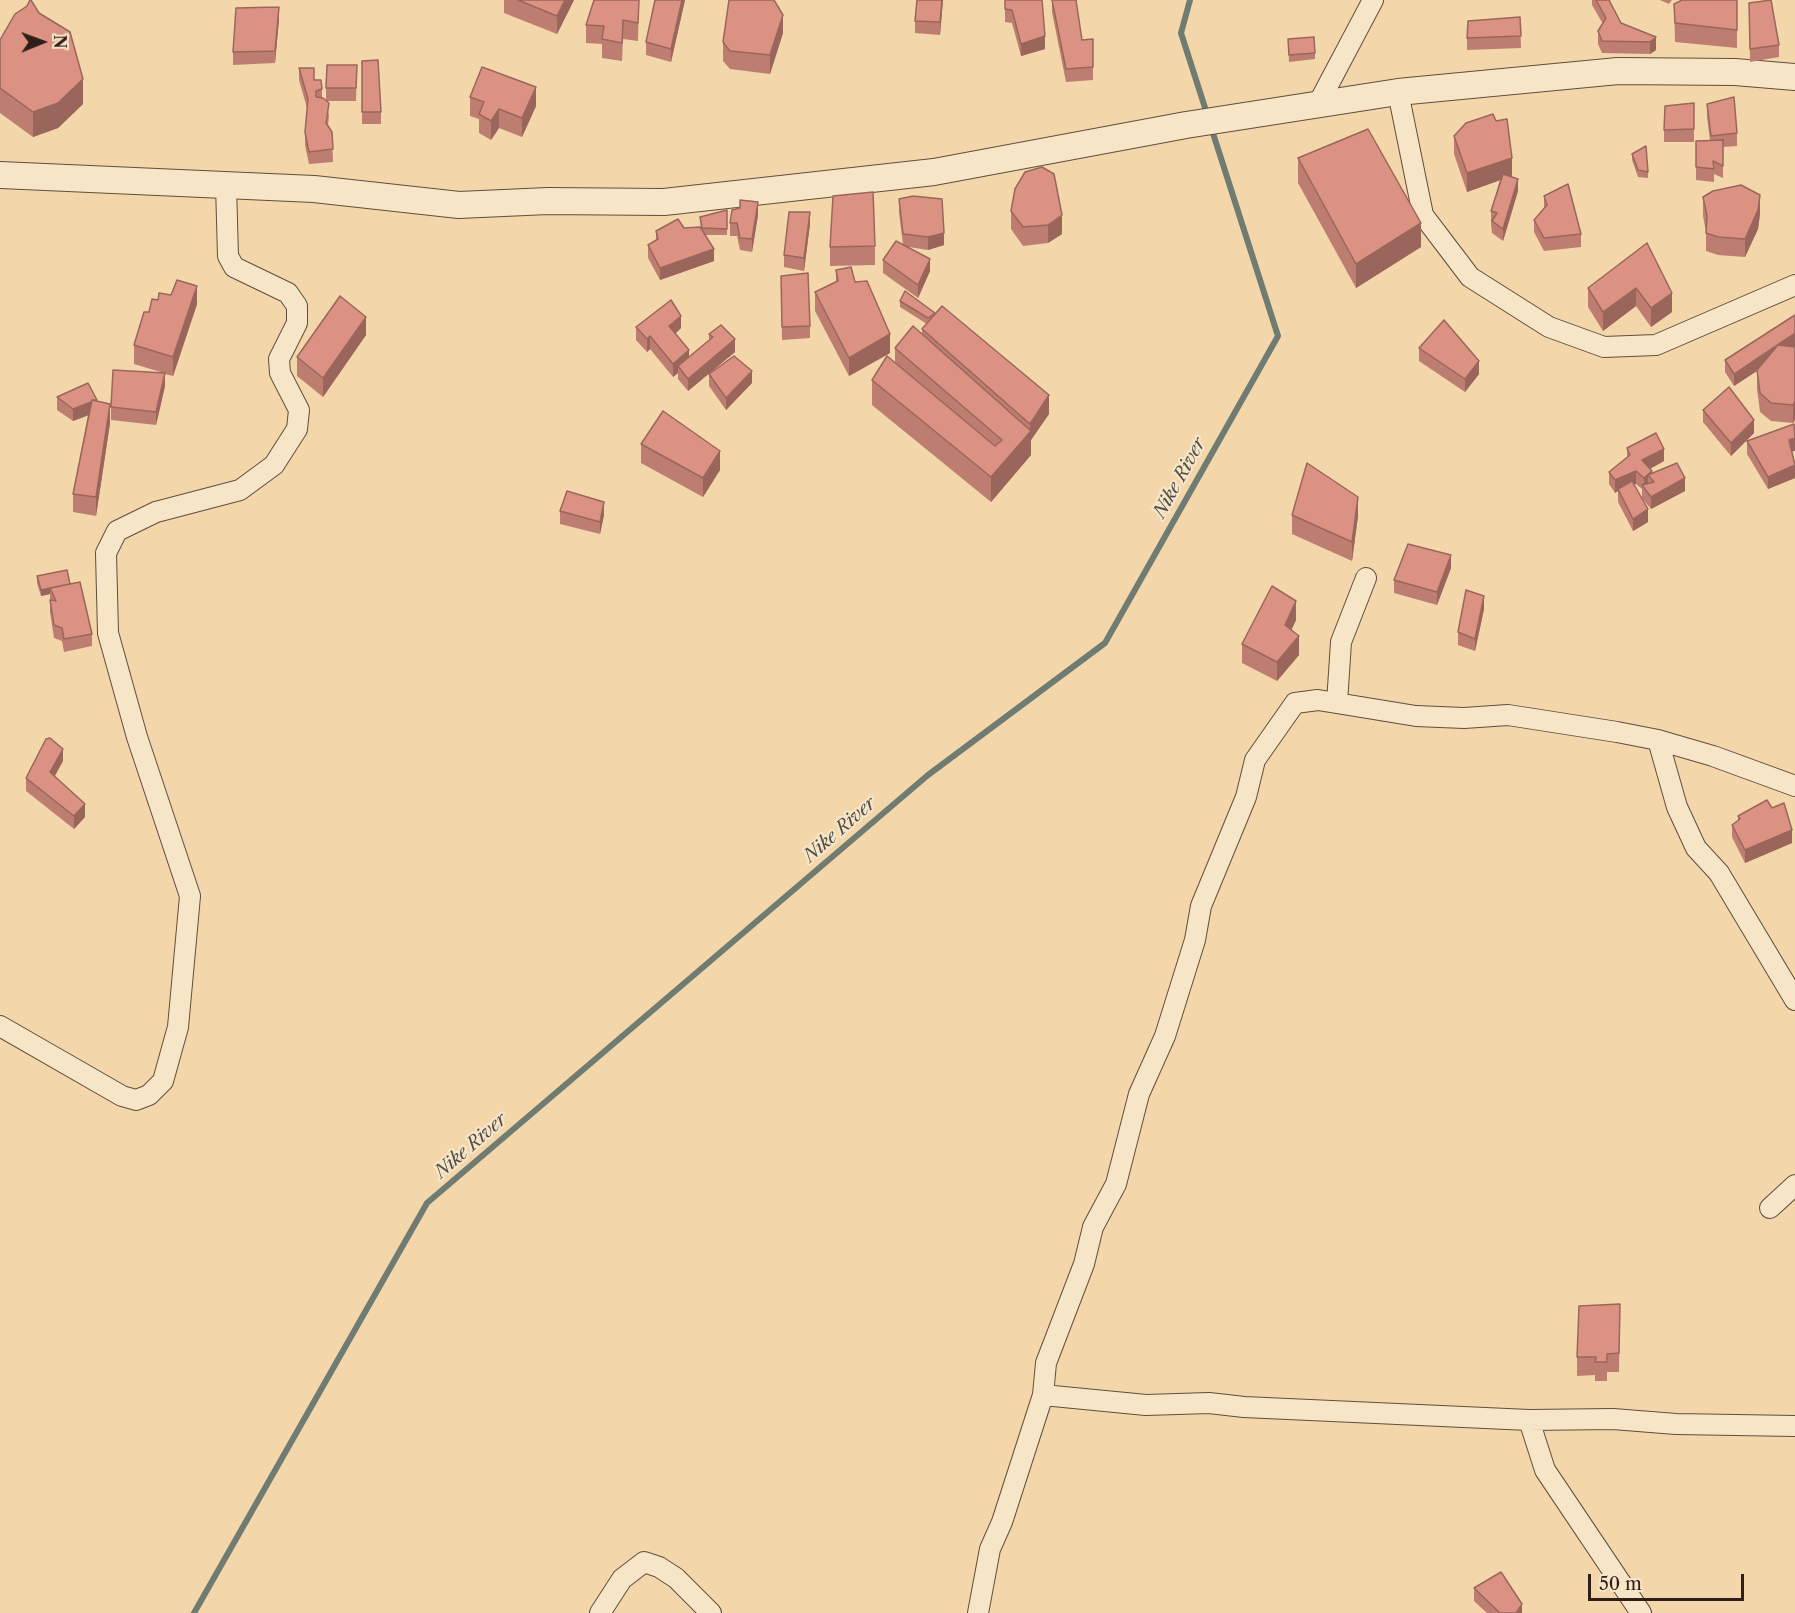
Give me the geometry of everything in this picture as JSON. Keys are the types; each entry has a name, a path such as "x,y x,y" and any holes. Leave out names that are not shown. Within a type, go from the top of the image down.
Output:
{"street":[{"path":"1317,106 1372,0"},
{"path":"0,175 314,189 459,205 548,201 664,202 934,172 1186,125 1398,92 1618,71 1735,72 1795,77"},
{"path":"1398,92 1423,215 1470,277 1549,327 1604,347 1656,345 1795,285"},
{"path":"0,1026 122,1096 136,1100 149,1095 163,1081 178,1027 190,896 137,737 108,633 106,553 117,531 156,512 240,490 274,465 297,429 299,410 280,373 279,360 297,323 297,306 288,293 234,267 228,256 226,185"},
{"path":"1337,703 1341,642 1366,578"},
{"path":"978,1613 990,1549 1002,1522 1043,1395 1046,1363 1084,1264 1093,1227 1116,1184 1138,1094 1165,1036 1195,940 1201,906 1246,797 1255,760 1295,703 1318,700 1416,716 1464,718 1508,715 1658,740 1713,756 1795,786"},
{"path":"1658,740 1677,807 1696,848 1719,873 1795,1000"},
{"path":"1770,1208 1795,1185"},
{"path":"1043,1395 1146,1405 1209,1403 1244,1407 1529,1420 1613,1419 1676,1424 1795,1425"},
{"path":"1529,1420 1545,1470 1641,1613"},
{"path":"600,1613 622,1579 644,1563 659,1567 676,1578 711,1613"}],"building":[{"path":"30,0 39,13 70,32 83,79 58,103 33,112 0,88 0,40 15,14 27,6"},
{"path":"518,0 565,0 557,16"},
{"path":"594,0 639,0 638,23 623,20 622,43 602,39 604,26 586,25"},
{"path":"655,0 682,0 671,49 646,42"},
{"path":"729,0 774,0 783,15 770,55 730,51 723,42"},
{"path":"917,0 942,0 940,22 915,21"},
{"path":"1005,0 1042,0 1045,36 1021,44 1012,10 1005,9"},
{"path":"1052,0 1076,0 1082,40 1093,39 1093,67 1066,69"},
{"path":"1596,0 1609,0 1621,23 1656,37 1650,42 1602,41 1598,31 1606,18"},
{"path":"1682,0 1737,0 1737,30 1675,23 1674,4"},
{"path":"1771,0 1779,45 1750,49 1749,3"},
{"path":"279,7 275,51 233,52 236,8"},
{"path":"1520,17 1521,36 1467,38 1468,21"},
{"path":"1314,37 1315,53 1289,55 1288,39"},
{"path":"378,60 381,112 362,112 362,61"},
{"path":"327,65 357,65 356,88 326,88"},
{"path":"482,67 536,87 522,118 499,109 491,121 479,114 484,102 470,97"},
{"path":"299,68 314,68 314,80 321,80 322,89 316,91 316,97 323,98 329,103 326,123 332,132 333,149 309,152 305,132 308,99"},
{"path":"1734,97 1737,133 1711,136 1707,104"},
{"path":"1694,103 1694,129 1664,130 1665,106"},
{"path":"1493,114 1496,121 1507,119 1512,158 1467,173 1454,136 1466,123"},
{"path":"1368,129 1421,223 1356,264 1298,158"},
{"path":"1723,140 1723,166 1713,161 1714,169 1696,167 1696,141"},
{"path":"1646,146 1648,172 1638,170 1632,154"},
{"path":"1042,167 1054,174 1062,215 1048,225 1023,227 1011,211 1015,189 1025,172"},
{"path":"1503,174 1518,179 1503,229 1492,221 1497,213 1491,211"},
{"path":"1568,184 1581,234 1544,238 1534,220 1547,205 1544,196"},
{"path":"1741,185 1760,195 1758,210 1745,239 1718,237 1706,233 1707,216 1703,197 1713,191"},
{"path":"873,192 875,246 830,247 833,196"},
{"path":"913,196 942,199 944,233 928,237 903,234 899,199"},
{"path":"740,200 758,202 752,239 740,238 737,223 730,223 732,210 740,208"},
{"path":"727,210 727,229 702,228 700,217"},
{"path":"789,212 810,212 804,258 784,255"},
{"path":"678,219 684,228 700,227 714,249 660,268 648,245 658,239 656,231"},
{"path":"896,241 930,259 918,285 883,260"},
{"path":"1647,243 1672,293 1651,308 1636,288 1603,312 1588,288"},
{"path":"851,267 855,282 867,281 890,334 849,358 815,292 838,281 836,270"},
{"path":"808,273 810,326 782,327 781,276"},
{"path":"177,280 197,286 173,357 134,345 144,312 149,312 152,299 158,300 159,293 171,295"},
{"path":"905,291 935,313 928,318 900,301"},
{"path":"340,296 366,317 323,378 297,357"},
{"path":"671,300 681,316 669,326 689,350 673,364 650,336 647,339 636,327"},
{"path":"942,306 1049,395 1030,424 922,329"},
{"path":"1795,315 1795,333 1734,374 1725,360"},
{"path":"1444,320 1479,361 1465,379 1419,348"},
{"path":"721,325 735,339 688,379 678,366 713,337 709,334"},
{"path":"913,326 1031,431 991,477 872,380 887,356 995,446 1002,440 895,348"},
{"path":"1778,345 1795,347 1795,401 1793,405 1771,403 1760,393 1757,370"},
{"path":"734,356 752,371 726,398 709,374"},
{"path":"113,370 165,373 156,412 111,407"},
{"path":"88,383 97,400 73,409 57,397"},
{"path":"1729,387 1754,420 1731,443 1703,410"},
{"path":"92,400 110,404 96,497 73,494"},
{"path":"663,411 720,451 703,478 641,444"},
{"path":"1794,424 1795,438 1789,440 1795,465 1768,477 1747,441"},
{"path":"1656,433 1664,449 1642,460 1652,471 1644,478 1636,471 1615,480 1609,472 1630,455 1627,448"},
{"path":"1307,463 1358,497 1352,542 1292,515"},
{"path":"1677,463 1685,478 1651,497 1642,485 1654,482 1648,475"},
{"path":"1632,481 1648,509 1633,519 1618,489"},
{"path":"567,491 604,502 600,522 560,511"},
{"path":"1408,544 1451,555 1437,592 1394,580"},
{"path":"67,570 70,584 41,590 37,576"},
{"path":"80,582 92,634 64,639 62,628 54,625 50,600 56,601 50,588"},
{"path":"1272,586 1296,601 1285,625 1299,636 1277,662 1242,644"},
{"path":"1466,590 1484,596 1475,639 1458,632"},
{"path":"50,738 63,749 50,772 85,804 74,816 26,778 46,739"},
{"path":"1767,800 1772,808 1784,803 1792,830 1745,850 1732,825 1740,819 1738,816"},
{"path":"1620,1304 1619,1353 1607,1354 1607,1362 1595,1362 1596,1357 1577,1357 1579,1306"},
{"path":"1501,1572 1522,1604 1516,1613 1500,1613 1474,1588"}],"waterway":[{"name":"Nike River","path":"1190,0 1181,33 1208,117"},
{"name":"Nike River","path":"194,1613 427,1203 928,775 1105,643 1278,336 1211,127"}]}
